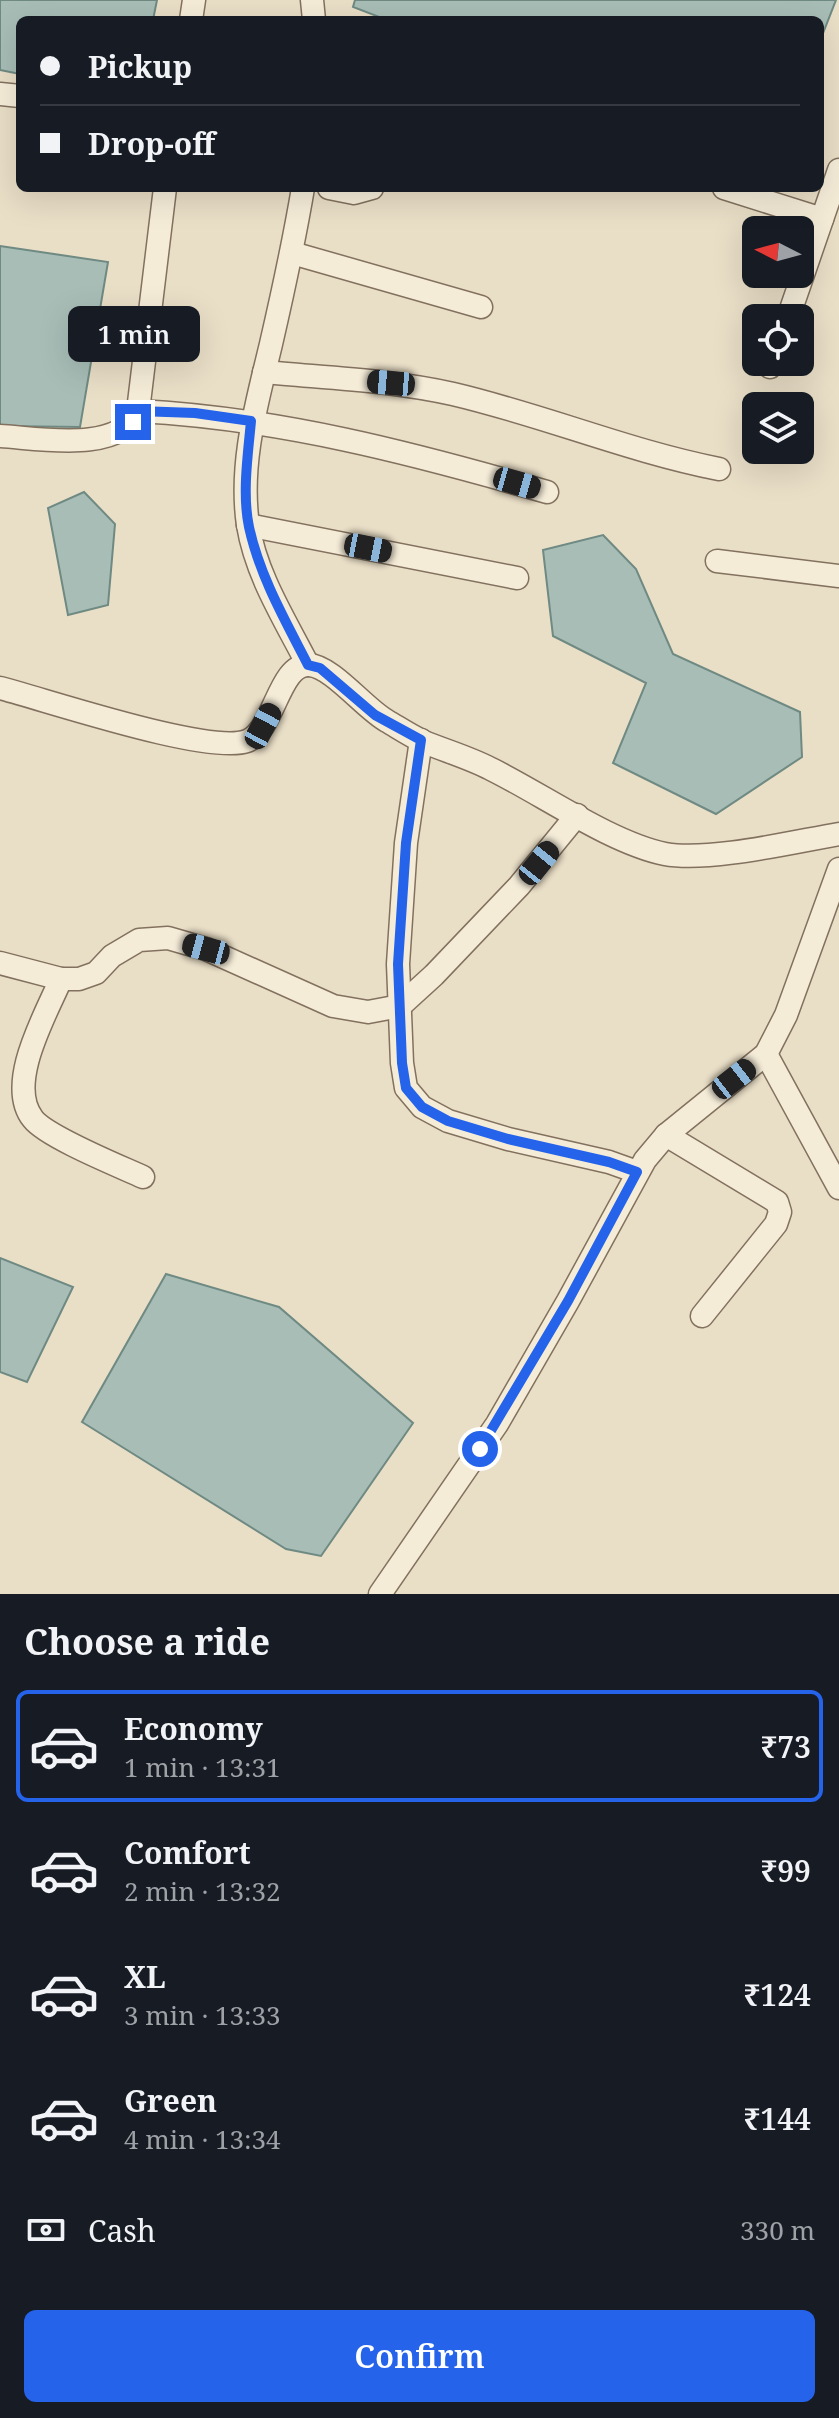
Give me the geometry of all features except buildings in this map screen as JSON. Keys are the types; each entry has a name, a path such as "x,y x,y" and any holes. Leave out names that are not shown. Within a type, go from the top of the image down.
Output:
{"street":[{"path":"793,304 839,170"},
{"path":"0,436 76,440 111,436 133,422 138,411 165,192"},
{"path":"302,192 292,253 251,421 247,465 248,525 267,587 308,665"},
{"path":"737,192 822,219"},
{"path":"292,253 481,307"},
{"path":"264,372 391,383 453,394 677,461 719,469"},
{"path":"138,411 195,413 316,432 427,457 547,492"},
{"path":"248,525 517,578"},
{"path":"717,561 839,576"},
{"path":"0,688 193,740 234,745 251,739 263,726 288,678 298,667 308,665 320,668 375,715 421,740 487,766 635,844 665,854 706,854 839,834"},
{"path":"421,740 406,843 398,964 406,1088 422,1107 463,1126 609,1162 637,1172"},
{"path":"0,963 61,979 79,979 96,973 112,956 139,940 168,938 206,949 333,1006 368,1012 400,1006 519,886 577,815"},
{"path":"380,1594 497,1424 637,1172 666,1135 766,1054 786,1015 839,869"},
{"path":"61,979 29,1054 22,1087 24,1105 34,1121 48,1132 143,1177"},
{"path":"766,1054 839,1188"},
{"path":"666,1135 777,1202 780,1212 776,1224 702,1316"}],"water":[{"path":"0,0 157,0 154,16 16,16 16,73 0,70"},
{"path":"355,0 836,0 824,31 824,16 377,16 353,7"},
{"path":"0,246 108,262 80,427 0,426"},
{"path":"84,492 115,524 108,605 68,615 48,508"},
{"path":"603,535 636,569 673,654 800,712 802,757 716,814 613,763 646,683 553,636 543,550"},
{"path":"0,1258 73,1287 27,1382 0,1372"},
{"path":"166,1274 279,1307 413,1423 321,1556 286,1549 82,1422"}],"route":[{"path":"133,422 138,411 195,413 251,421 247,465 248,525 267,587 308,665 320,668 337,680 375,715 421,740 406,843 398,964 406,1088 422,1107 448,1121 508,1139 584,1155 637,1172 568,1301 480,1449"}]}
